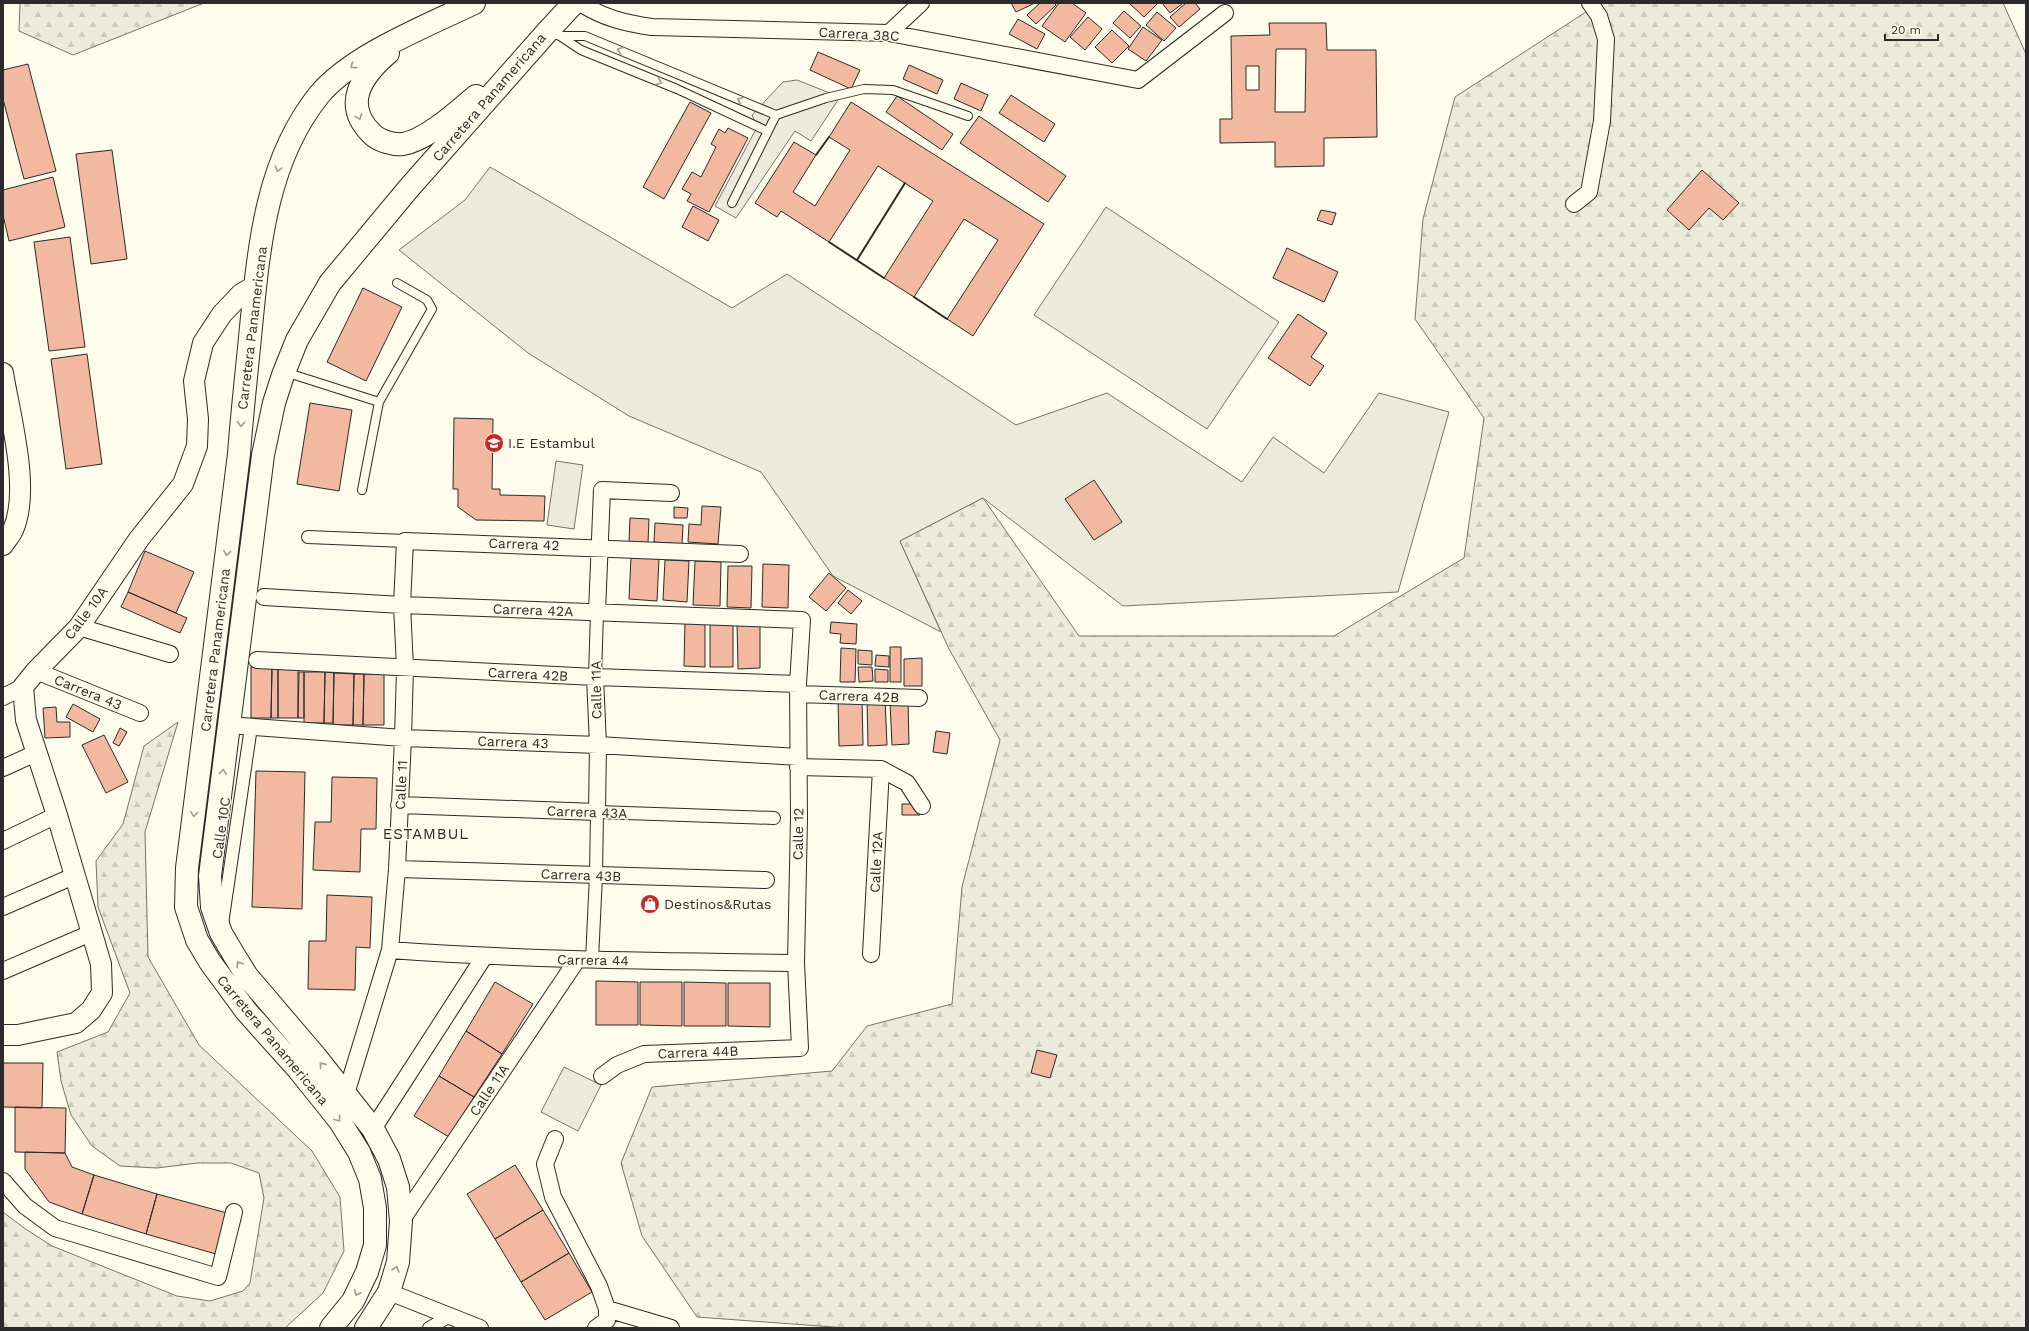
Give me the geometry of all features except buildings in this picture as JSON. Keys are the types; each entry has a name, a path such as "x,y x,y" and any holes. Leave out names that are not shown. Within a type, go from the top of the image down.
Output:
{"highway":[{"name":"Carretera Panamericana","path":"331,1328 353,1300 367,1272 375,1246 375,1208 370,1179 359,1152 339,1120 298,1068 246,1011 210,962 197,940 186,907 187,868 239,454 244,385 255,286 272,188 282,157 293,134 319,95 341,75 361,60 474,3"},
{"name":"Carretera Panamericana","path":"366,1328 389,1292 398,1262 401,1221 398,1187 389,1159 373,1129 346,1094 247,976 221,933 212,907 210,876 263,455 274,403 297,340 330,283 409,188 528,52 553,34 574,3"},
{"path":"427,26 394,48 374,65 363,80 358,93 356,107 358,118 363,126 375,137 386,143 402,144 431,131 461,109 528,52"}],"street":[{"name":"Carrera 38C","path":"580,3 594,12 621,23 652,27 889,33 1138,80 1225,13"},
{"path":"889,33 921,3"},
{"path":"1574,204 1589,192 1602,121 1606,39 1599,16 1590,3"},
{"name":"Calle 10A","path":"23,687 36,671 79,627 139,539 183,484 197,446 198,419 194,381 203,343 222,314 241,294 255,286"},
{"path":"3,373 19,473 20,491 19,508 13,530 3,545"},
{"name":"Calle 11A","path":"401,1221 584,960 596,876 598,745 596,677 597,612 602,490 671,494"},
{"name":"Carrera 42","path":"308,537 600,547 740,554"},
{"name":"Calle 11","path":"346,1094 390,950 397,869 403,738 404,668 402,605 404,541"},
{"name":"Carrera 42A","path":"264,597 402,605 802,620"},
{"name":"Calle 12","path":"800,1048 796,963 799,818 798,689 802,620"},
{"path":"79,627 170,654"},
{"name":"Carrera 42B","path":"257,660 596,677 920,698"},
{"name":"Carrera 43","path":"36,671 140,713"},
{"path":"3,697 23,687 26,720 76,875 100,964 102,993 91,1010 76,1023 18,1034 3,1035"},
{"name":"Carrera 43","path":"228,726 403,738 598,745 881,769"},
{"name":"Calle 10C","path":"221,933 251,727"},
{"path":"3,768 36,753"},
{"path":"881,769 907,783 922,806"},
{"name":"Calle 12A","path":"871,954 881,769"},
{"name":"Carrera 43A","path":"399,805 774,818"},
{"path":"3,841 57,815"},
{"name":"Carrera 43B","path":"397,869 766,880"},
{"path":"3,907 76,875"},
{"path":"3,971 91,933"},
{"name":"Carrera 44","path":"390,950 484,957 796,963"},
{"path":"373,1129 484,957"},
{"name":"Carrera 44B","path":"602,1076 617,1065 644,1054 800,1048"},
{"path":"555,1139 545,1164 553,1197 599,1286 607,1309 607,1320 596,1328"},
{"path":"3,1181 25,1206 55,1228 218,1277 234,1212"},
{"path":"389,1292 480,1328"},
{"path":"607,1309 672,1328"},
{"path":"429,1328 450,1316"}],"lane":[{"path":"553,34 585,36 776,115 826,98 864,89 893,90 968,116"},
{"path":"553,34 581,50 676,89 767,131"},
{"path":"732,203 776,115"},
{"path":"362,490 379,402 432,309 427,300 398,284"},
{"path":"285,372 379,402"}],"green space":[{"path":"20,3 204,3 73,55 19,31"},
{"path":"1590,3 2003,3 2026,54 2026,1328 847,1328 697,1317 642,1236 621,1163 652,1087 832,1071 867,1026 952,1004 962,887 1000,740 949,649 900,541 983,498 1079,636 1334,636 1464,558 1484,418 1415,319 1423,219 1455,97 1589,10"},
{"path":"490,167 732,308 787,274 1016,425 1107,393 1242,482 1273,437 1324,473 1379,393 1449,412 1398,592 1123,606 983,498 900,541 941,632 833,576 761,472 629,416 528,353 399,250 465,200"},
{"path":"1106,207 1279,322 1207,429 1034,315"},
{"path":"556,461 583,465 574,529 547,525"},
{"path":"178,722 145,832 148,957 199,1045 312,1151 340,1197 344,1251 323,1293 285,1328 3,1328 3,1212 52,1246 177,1296 210,1301 243,1291 250,1283 264,1198 259,1173 231,1163 197,1163 157,1168 120,1166 92,1146 71,1115 61,1081 57,1052 108,1032 130,993 98,907 96,861 123,824 144,746"},
{"path":"564,1067 601,1085 578,1131 541,1112"}],"shaded area":[{"path":"797,80 840,97 811,141 795,131 736,218 715,206 755,131 756,124 752,115 783,82"}],"wall":[{"path":"816,155 829,137"},
{"path":"857,260 905,183"},
{"path":"829,242 884,278"},
{"path":"914,297 947,319"}],"place":[{"name":"I.E Estambul","path":"494,443"},
{"name":"Destinos&Rutas","path":"650,904"}],"district":[{"name":"ESTAMBUL","path":"426,834"}]}
